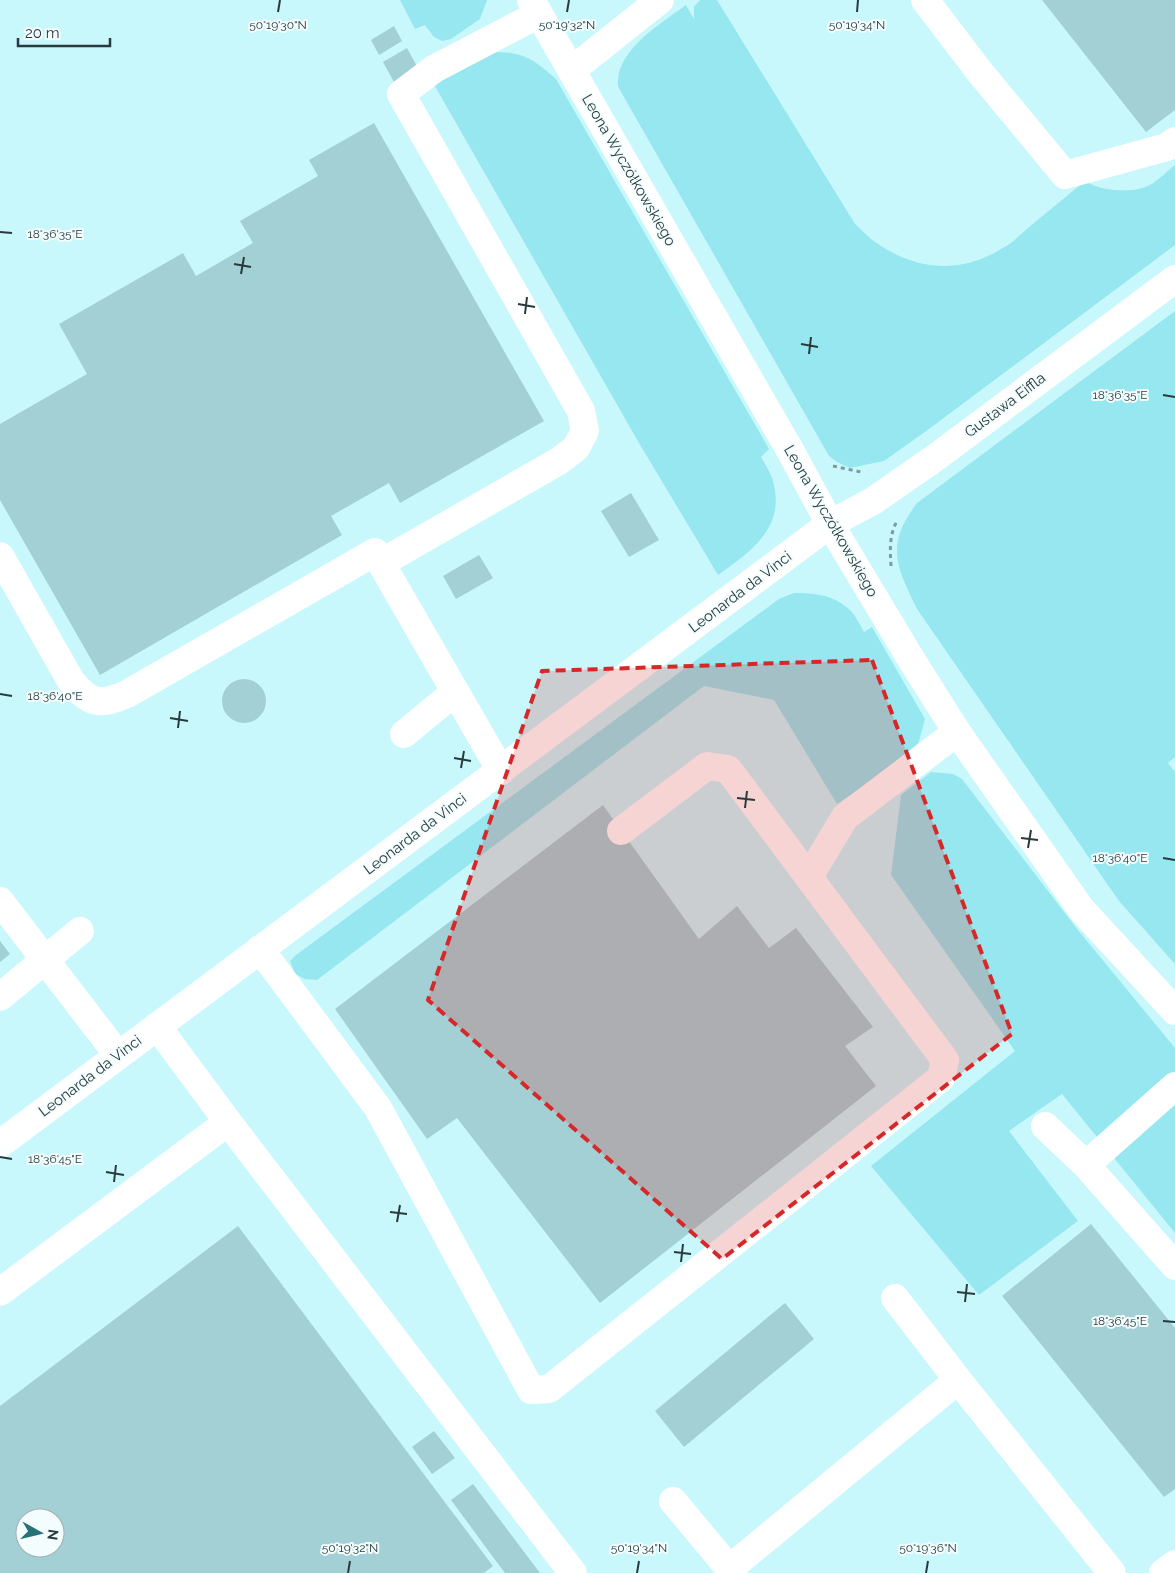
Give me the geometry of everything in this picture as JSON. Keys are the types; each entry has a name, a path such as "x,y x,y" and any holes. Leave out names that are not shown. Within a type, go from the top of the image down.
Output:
{"street":[{"path":"572,70 660,0"},
{"path":"925,0 979,72 1065,175 1167,147 1175,141"},
{"path":"381,563 559,461 576,448 585,431 581,412 571,391 401,94 434,69 535,7"},
{"name":"Leona Wyczółkowskiego","path":"535,7 791,452 830,524 911,659 958,732 1081,909 1175,1011"},
{"name":"Gustawa Eiffla","path":"830,524 873,501 935,458 1175,279"},
{"name":"Leonarda da Vinci","path":"0,1144 830,524"},
{"path":"0,556 71,681 82,695 94,702 110,702 375,552 501,771"},
{"path":"404,734 456,692"},
{"path":"809,877 846,818 958,732"},
{"path":"260,950 378,1108 531,1390 549,1389 941,1078 945,1060 728,769 708,766 621,831"},
{"path":"0,901 118,1055"},
{"path":"0,997 80,931"},
{"path":"157,1026 228,1122 573,1573"},
{"path":"1086,1164 1175,1086"},
{"path":"0,1292 228,1122"},
{"path":"1045,1126 1086,1164 1175,1266"},
{"path":"895,1298 1112,1573"},
{"path":"673,1501 731,1571 958,1380"},
{"path":"1163,1573 1175,1564"}],"path":[{"path":"826,464 841,469 860,472 869,471"},
{"path":"892,570 890,544 898,518"}],"highlighted area":[{"path":"872,660 1012,1034 722,1259 428,1000 542,671"}],"shaded area":[{"path":"400,0 487,0 480,19 451,39 442,41 434,37 425,25 415,29"},
{"path":"700,0 717,0 855,224 872,240 890,251 906,259 937,266 969,263 1008,245 1085,181 1108,189 1135,190 1157,181 1175,165 1175,245 884,461 850,468 837,462 829,456 618,86 620,69 626,58 643,37 686,5 694,19 694,7"},
{"path":"489,52 510,53 526,57 556,79 769,449 761,457 772,478 776,498 775,512 770,525 763,537 753,547 718,575 639,443 432,81"},
{"path":"1175,311 1175,757 1168,763 1175,772 1175,964 1119,901 917,609 899,567 897,544 907,518 917,503"},
{"path":"794,593 817,594 839,601 851,611 864,632 872,627 925,719 914,752 837,804 774,700 704,686 317,980 305,979 295,974 290,961 296,955 779,599"},
{"path":"931,772 953,774 962,779 1078,930 1175,1048 1175,1233 1062,1094 1009,1131 1078,1221 979,1295 871,1166 1015,1051 891,875 901,795"}],"building":[{"path":"1042,0 1175,0 1175,110 1146,132"},
{"path":"394,26 402,41 379,55 371,40"},
{"path":"407,48 418,68 394,82 383,62"},
{"path":"374,123 544,421 400,503 389,483 331,516 342,535 100,675 0,500 0,424 87,374 59,324 183,253 196,276 253,243 240,221 318,176 309,160"},
{"path":"631,493 659,540 629,557 601,511"},
{"path":"479,555 493,578 456,599 443,576"},
{"path":"244,679 256,683 262,689 266,701 262,713 256,719 244,723 232,719 226,713 222,701 226,689 232,683"},
{"path":"603,805 699,939 737,906 769,948 796,928 873,1027 845,1046 876,1086 600,1303 457,1118 427,1139 335,1009"},
{"path":"0,941 10,954 0,962"},
{"path":"1091,1224 1175,1328 1175,1489 1164,1497 1002,1296"},
{"path":"238,1226 493,1566 484,1573 0,1573 0,1406"},
{"path":"785,1303 814,1339 684,1447 655,1411"},
{"path":"434,1431 455,1458 432,1474 412,1447"},
{"path":"473,1484 540,1573 505,1573 451,1500"}]}
